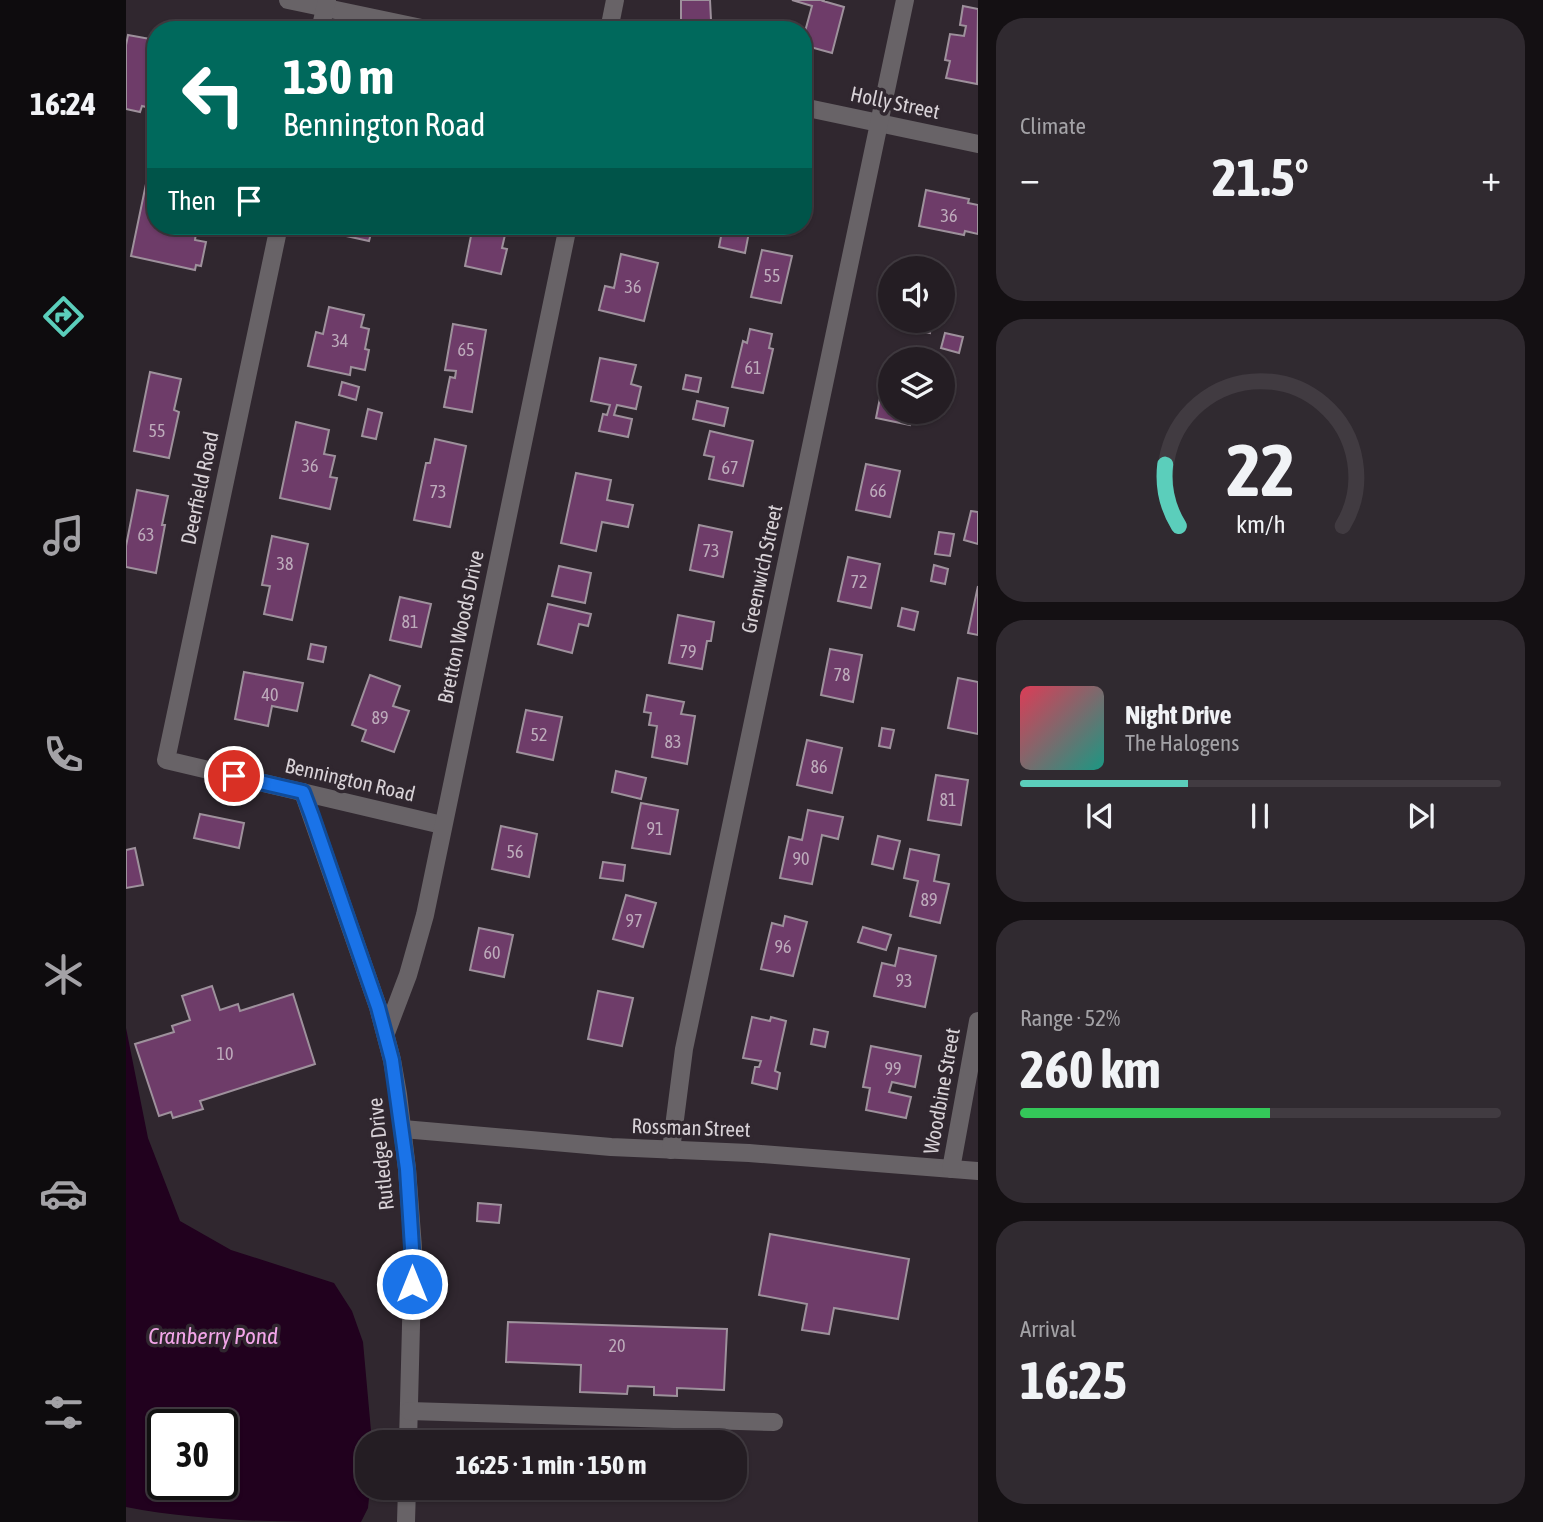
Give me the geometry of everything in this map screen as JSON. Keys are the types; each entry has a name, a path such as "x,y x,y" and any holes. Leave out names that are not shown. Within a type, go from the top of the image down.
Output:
{"street":[{"path":"288,0 326,4 395,21"},
{"path":"611,21 615,0"},
{"name":"Greenwich Street","path":"671,1150 684,1049 905,0"},
{"name":"Holly Street","path":"812,109 978,144"},
{"name":"Deerfield Road","path":"166,760 277,235"},
{"name":"Bretton Woods Drive","path":"386,1033 417,946 566,235"},
{"name":"Bennington Road","path":"166,760 442,825"},
{"name":"Rutledge Drive","path":"303,792 378,1007 392,1060 410,1200 412,1248 408,1430"},
{"name":"Woodbine Street","path":"951,1169 978,1021"},
{"name":"Rossman Street","path":"402,1129 597,1146 749,1153 978,1171"},
{"path":"409,1411 774,1422"},
{"path":"406,1522 407,1500"}],"water":[{"name":"Cranberry Pond","path":"126,1028 148,1138 180,1221 231,1250 334,1283 352,1311 363,1342 371,1430 355,1430 355,1500 369,1500 361,1522 273,1521 155,1512 126,1507"}],"building":[{"path":"681,0 710,0 711,20 681,21"},
{"path":"792,0 824,0 844,7 832,53 812,47 812,21 808,21 812,6"},
{"path":"963,6 978,9 977,84 946,78 950,61 945,60 950,34 964,36 966,26 960,25"},
{"path":"128,35 147,38 147,107 142,106 140,112 126,109"},
{"path":"147,179 147,235 196,235 195,240 206,242 201,266 196,265 195,270 131,256"},
{"path":"926,190 969,199 968,203 978,205 978,234 965,231 964,235 919,226"},
{"path":"342,235 371,235 369,241"},
{"path":"471,235 505,235 502,248 507,249 501,274 465,266"},
{"path":"721,235 748,235 745,253 719,247"},
{"path":"762,250 792,256 781,303 751,297"},
{"path":"621,254 658,263 644,321 599,310 605,286 614,288"},
{"path":"329,307 364,315 361,327 369,329 365,370 351,367 350,375 308,366 316,332 323,334"},
{"path":"453,324 486,330 472,412 444,407 450,377 455,378 456,371 445,370"},
{"path":"750,329 772,334 769,348 773,349 763,393 732,387 743,341 747,343"},
{"path":"945,333 963,337 959,353 955,352 955,347 941,347"},
{"path":"600,358 636,365 631,384 641,387 636,409 617,405 614,415 632,419 628,437 599,431 603,414 607,415 610,405 591,401"},
{"path":"150,372 181,379 174,410 179,412 169,458 134,451"},
{"path":"686,375 701,378 698,392 683,389"},
{"path":"342,382 359,387 356,400 339,395"},
{"path":"697,401 728,408 724,426 693,419"},
{"path":"368,409 382,413 376,439 362,436"},
{"path":"296,422 329,430 324,454 335,456 330,477 337,478 330,509 280,498"},
{"path":"710,431 753,441 743,486 709,479 714,457 704,455"},
{"path":"435,439 466,446 450,527 414,520 426,463 430,463"},
{"path":"866,464 900,471 890,517 856,510"},
{"path":"576,473 611,480 607,500 633,505 628,527 602,522 596,551 561,543"},
{"path":"137,490 168,496 156,573 126,567 126,546"},
{"path":"971,511 978,512 978,544 964,540"},
{"path":"699,525 732,532 723,577 690,570"},
{"path":"939,532 954,534 950,556 935,554"},
{"path":"272,536 308,544 292,620 264,614 270,586 262,585"},
{"path":"848,557 880,564 871,608 838,601"},
{"path":"934,565 948,569 945,584 931,581"},
{"path":"559,566 591,573 585,603 552,596"},
{"path":"978,586 978,635 968,633"},
{"path":"400,597 431,604 421,647 390,640"},
{"path":"548,604 591,614 588,626 579,624 572,653 538,644"},
{"path":"902,608 918,612 914,630 898,626"},
{"path":"678,615 714,622 702,669 669,663"},
{"path":"311,644 326,647 323,662 308,659"},
{"path":"830,649 862,655 853,702 821,695"},
{"path":"244,672 303,683 297,711 272,706 268,726 235,719"},
{"path":"370,675 400,686 393,706 409,711 394,752 362,741 366,730 352,725"},
{"path":"958,678 978,682 978,734 948,728"},
{"path":"647,695 684,702 681,714 695,716 687,764 652,757 657,726 649,725 651,713 644,712"},
{"path":"526,710 562,717 553,760 517,752"},
{"path":"882,728 894,730 890,748 879,746"},
{"path":"807,740 842,748 832,793 797,785"},
{"path":"616,771 646,778 641,799 612,792"},
{"path":"936,775 968,780 961,825 928,820"},
{"path":"641,803 678,810 670,854 632,848"},
{"path":"808,810 843,817 838,839 822,835 812,884 780,878 789,837 802,840"},
{"path":"200,814 244,823 239,848 194,838"},
{"path":"501,826 537,834 529,877 492,869"},
{"path":"878,836 900,841 893,869 872,864"},
{"path":"135,848 143,885 126,888 126,850"},
{"path":"910,849 939,855 934,881 949,884 940,923 910,916 918,881 904,878"},
{"path":"603,862 625,865 623,881 600,878"},
{"path":"626,895 656,903 643,947 613,939"},
{"path":"785,916 807,922 793,976 761,969 772,923 783,926"},
{"path":"863,927 891,935 886,950 858,942"},
{"path":"479,928 513,935 504,977 470,970"},
{"path":"899,948 936,956 925,1007 874,996 882,963 895,966"},
{"path":"212,986 220,1010 238,1004 240,1011 293,994 315,1064 200,1101 203,1109 173,1118 171,1112 159,1116 135,1044 174,1032 172,1026 190,1020 182,996"},
{"path":"598,991 633,998 622,1046 588,1039"},
{"path":"752,1017 770,1021 771,1017 786,1021 775,1071 780,1073 777,1089 752,1083 755,1067 759,1067 761,1061 743,1058"},
{"path":"814,1029 828,1032 825,1047 811,1044"},
{"path":"871,1046 921,1056 915,1087 892,1082 889,1092 911,1097 906,1118 866,1110 870,1088 863,1087"},
{"path":"478,1203 501,1205 499,1223 477,1221"},
{"path":"770,1234 909,1259 898,1319 834,1308 829,1334 802,1330 807,1304 759,1295"},
{"path":"508,1322 727,1329 724,1390 677,1388 677,1396 654,1395 654,1387 628,1386 627,1394 580,1392 581,1365 506,1362"}],"route":[{"path":"234,776 303,792 312,816 378,1007 392,1060 410,1200 412,1284"}]}
